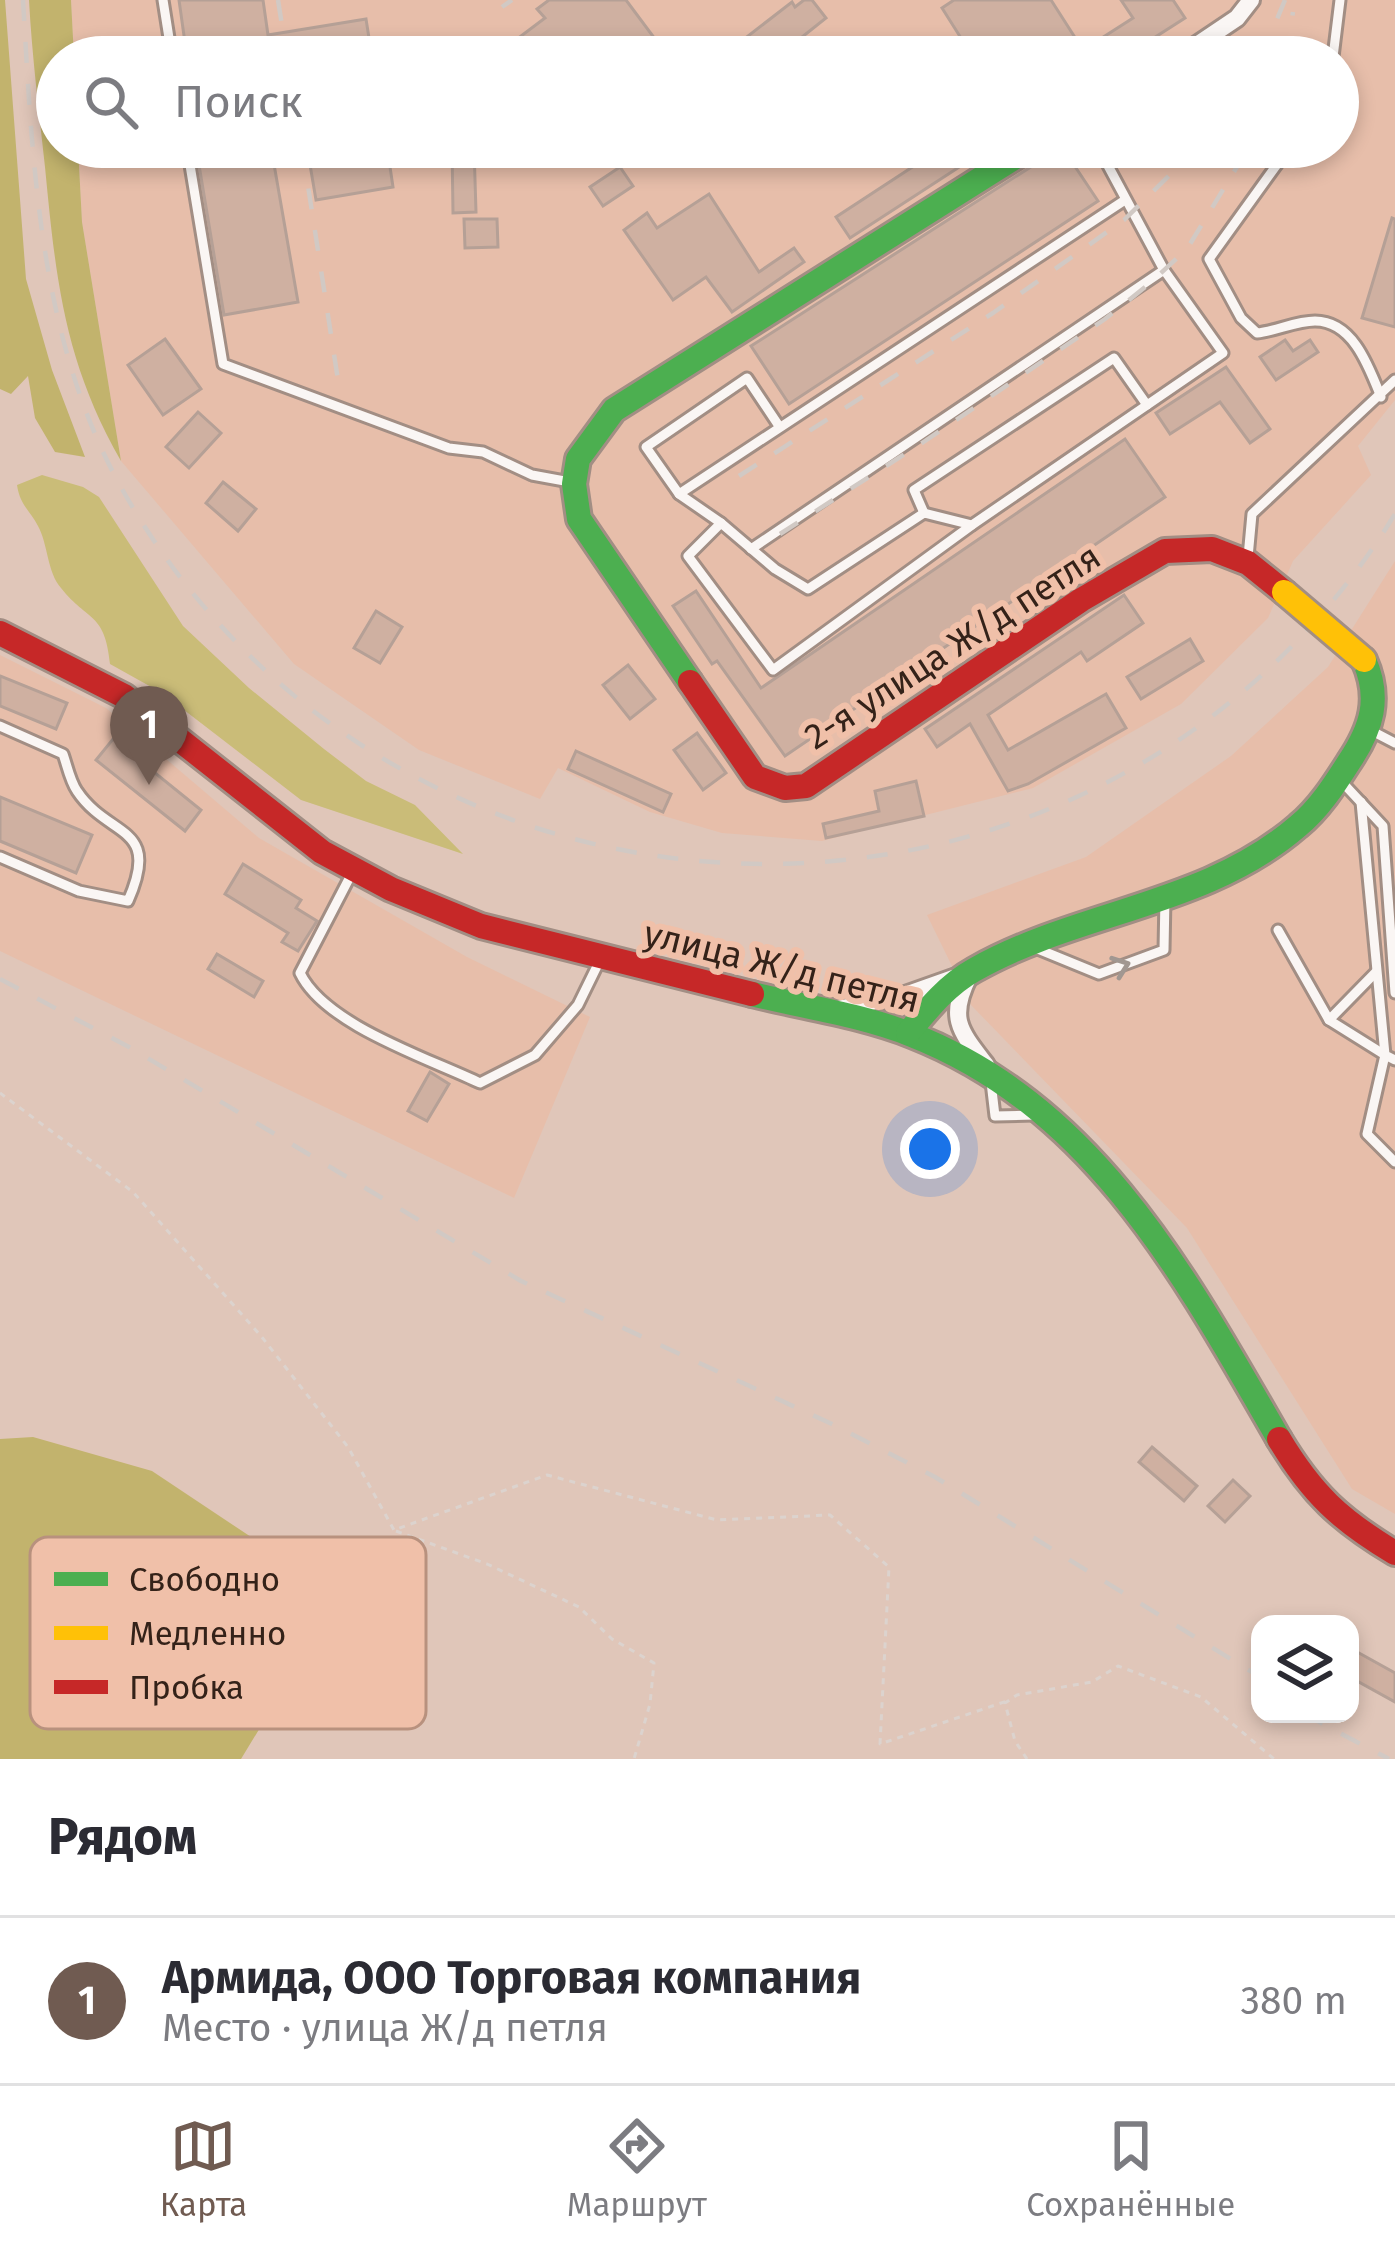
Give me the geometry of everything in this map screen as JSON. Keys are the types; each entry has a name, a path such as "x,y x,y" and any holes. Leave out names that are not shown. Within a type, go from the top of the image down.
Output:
{"street":[{"path":"1214,36 1238,18 1251,0"},
{"path":"570,482 580,451 614,410 998,168"},
{"name":"2-я улица Ж/д петля","path":"570,482 579,519 755,776 785,788 806,786 1082,600 1165,551 1212,549 1248,563 1364,660 1377,689 1368,729 1338,778 1298,826 1242,864 972,971 935,1000 908,1033"},
{"name":"улица Ж/д петля","path":"8,637 124,697 272,815 353,871 482,926 908,1033 990,1070 1052,1114 1126,1195 1188,1280 1292,1457 1332,1511 1395,1553"},
{"path":"828,1011 905,995 972,971"},
{"path":"972,971 957,1001 958,1021 990,1070"}],"lane":[{"path":"163,0 169,36"},
{"path":"1336,36 1340,0"},
{"path":"191,168 224,364 449,448 482,452 532,475 570,482"},
{"path":"721,523 688,556 773,670 1223,353 1164,271 1109,168"},
{"path":"1274,168 1209,259 1241,318 1257,332 1311,321 1335,324 1354,342 1381,398"},
{"path":"679,494 1125,200"},
{"path":"751,549 1164,271"},
{"path":"924,513 914,490 1114,358 1147,405"},
{"path":"778,426 747,377 646,447 679,494 808,589 924,513 973,525"},
{"path":"1248,563 1252,514 1395,380"},
{"path":"0,619 8,637"},
{"path":"0,726 63,754 77,792 134,839 141,871 128,902 79,891 0,857"},
{"path":"1368,729 1395,743"},
{"path":"1338,778 1383,826 1390,847 1395,993"},
{"path":"1360,802 1376,972 1390,1058 1367,1134 1395,1162"},
{"path":"353,871 299,974 308,992 348,1020 480,1083 535,1055 578,1006 602,957"},
{"path":"1028,945 1099,974 1163,950 1165,895"},
{"path":"1278,930 1329,1021 1390,1058"},
{"path":"1329,1021 1376,972"}],"path":[{"path":"0,1093 148,1208 261,1336 348,1447 394,1530 413,1537"},
{"path":"394,1530 547,1475 717,1520 830,1515 889,1567 880,1744 1017,1696 1092,1682 1118,1666 1201,1697 1274,1759"},
{"path":"426,1542 579,1607 612,1640 654,1663 650,1704 634,1759"},
{"path":"1007,1701 1015,1741 1027,1759"}],"shaded area":[{"path":"0,0 5,0 26,279 52,370 85,457 55,452 35,418 28,376 11,394 0,389"},
{"path":"29,0 71,0 73,36 36,36 36,81"},
{"path":"71,0 1395,0 1395,400 1358,446 1371,475 1293,561 1268,618 1181,704 1033,788 822,841 722,833 650,812 558,768 540,799 419,750 294,664 121,461 82,222 79,168 1359,168 1359,36 73,36"},
{"path":"45,168 79,168 82,222 121,461 75,354 54,247"},
{"path":"42,475 99,497 183,626 324,749 366,781 415,805 463,854 301,800 162,693 110,664 104,635 56,581 41,533 20,497 17,485"},
{"path":"1395,561 1395,1514 1352,1489 1187,1228 971,1005 927,915 1086,857 1231,756 1328,667"},
{"path":"0,655 106,708 259,838 467,957 590,1017 514,1198 0,951"},
{"path":"33,1437 152,1471 251,1537 30,1537 30,1729 259,1729 241,1759 0,1759 0,1439"}],"building":[{"path":"179,0 263,0 268,35 366,19 369,36 184,36"},
{"path":"549,0 626,0 653,36 521,36 545,18 537,9"},
{"path":"812,0 826,18 803,36 748,36 792,2 795,7"},
{"path":"954,0 1051,0 1074,36 960,36 942,8"},
{"path":"1121,0 1173,0 1185,18 1157,36 1105,36 1133,18"},
{"path":"200,168 275,168 298,302 224,315"},
{"path":"311,168 390,168 393,187 316,200"},
{"path":"452,168 475,168 476,212 453,213"},
{"path":"618,168 633,186 603,206 590,187"},
{"path":"911,168 958,168 850,238 836,217"},
{"path":"1029,168 1076,168 1098,201 789,404 751,346"},
{"path":"709,194 759,272 794,248 804,262 732,312 706,277 673,300 624,230 647,213 657,228"},
{"path":"464,219 497,219 498,247 465,248"},
{"path":"1395,219 1395,327 1362,318"},
{"path":"165,339 201,389 163,415 128,365"},
{"path":"1285,340 1293,351 1310,340 1318,352 1276,380 1260,357"},
{"path":"1226,367 1270,429 1250,443 1220,402 1170,434 1156,413"},
{"path":"198,412 221,433 189,468 166,447"},
{"path":"1125,439 1165,497 785,756 673,606 696,591 761,688"},
{"path":"223,482 256,509 238,531 206,503"},
{"path":"1124,595 1143,623 1087,661 1081,652 988,715 1008,750 1106,694 1126,728 1008,791 970,724 937,747 925,729"},
{"path":"376,611 402,627 380,663 354,648"},
{"path":"1190,639 1203,661 1141,699 1127,677"},
{"path":"628,665 655,699 630,719 603,685"},
{"path":"0,676 67,703 56,729 0,706"},
{"path":"697,733 726,773 703,790 674,750"},
{"path":"113,739 201,810 185,831 96,760"},
{"path":"576,751 671,794 663,812 568,769"},
{"path":"916,781 924,816 826,838 823,824 879,811 875,791"},
{"path":"0,797 92,835 76,873 0,841"},
{"path":"243,864 301,900 296,908 317,921 298,951 282,942 288,933 225,894"},
{"path":"217,954 263,981 254,997 208,969"},
{"path":"430,1072 449,1084 427,1121 408,1111"},
{"path":"1152,1447 1197,1486 1184,1501 1139,1462"},
{"path":"1233,1480 1250,1496 1225,1522 1208,1506"},
{"path":"1359,1653 1395,1673 1395,1702 1359,1682"}],"railway":[{"path":"23,0 37,192 58,318 97,439 126,496 249,655 401,769 573,839 756,864 939,844 1113,779 1268,669 1395,514"},
{"path":"278,0 284,36"},
{"path":"502,7 512,0"},
{"path":"1270,36 1285,0"},
{"path":"1289,36 1293,12"},
{"path":"305,168 338,380"},
{"path":"739,476 993,313 1124,220 1177,168"},
{"path":"780,534 922,443 1149,284 1187,249 1236,168"},
{"path":"0,979 129,1047 521,1281 832,1424 935,1477 1251,1671"},
{"path":"1321,1723 1389,1759"}],"traffic: fast":[{"path":"690,682 579,519 574,484 578,459 614,410 998,168"},
{"path":"908,1033 946,990 974,970 1055,934 1223,874 1298,826 1332,787 1368,725 1373,700 1364,660"},
{"path":"752,994 912,1035 976,1066 1033,1106 1084,1152 1170,1259 1279,1439"}],"traffic: jam":[{"path":"690,682 755,777 785,788 806,786 1081,600 1165,551 1212,549 1248,563 1284,592"},
{"path":"0,633 124,696 322,852 391,889 481,926 752,994"},
{"path":"1279,1439 1329,1504 1395,1553"}],"traffic: slow":[{"path":"1284,592 1364,660"}],"place":[{"name":"Армида, ООО Торговая компания","path":"149,785"}]}
